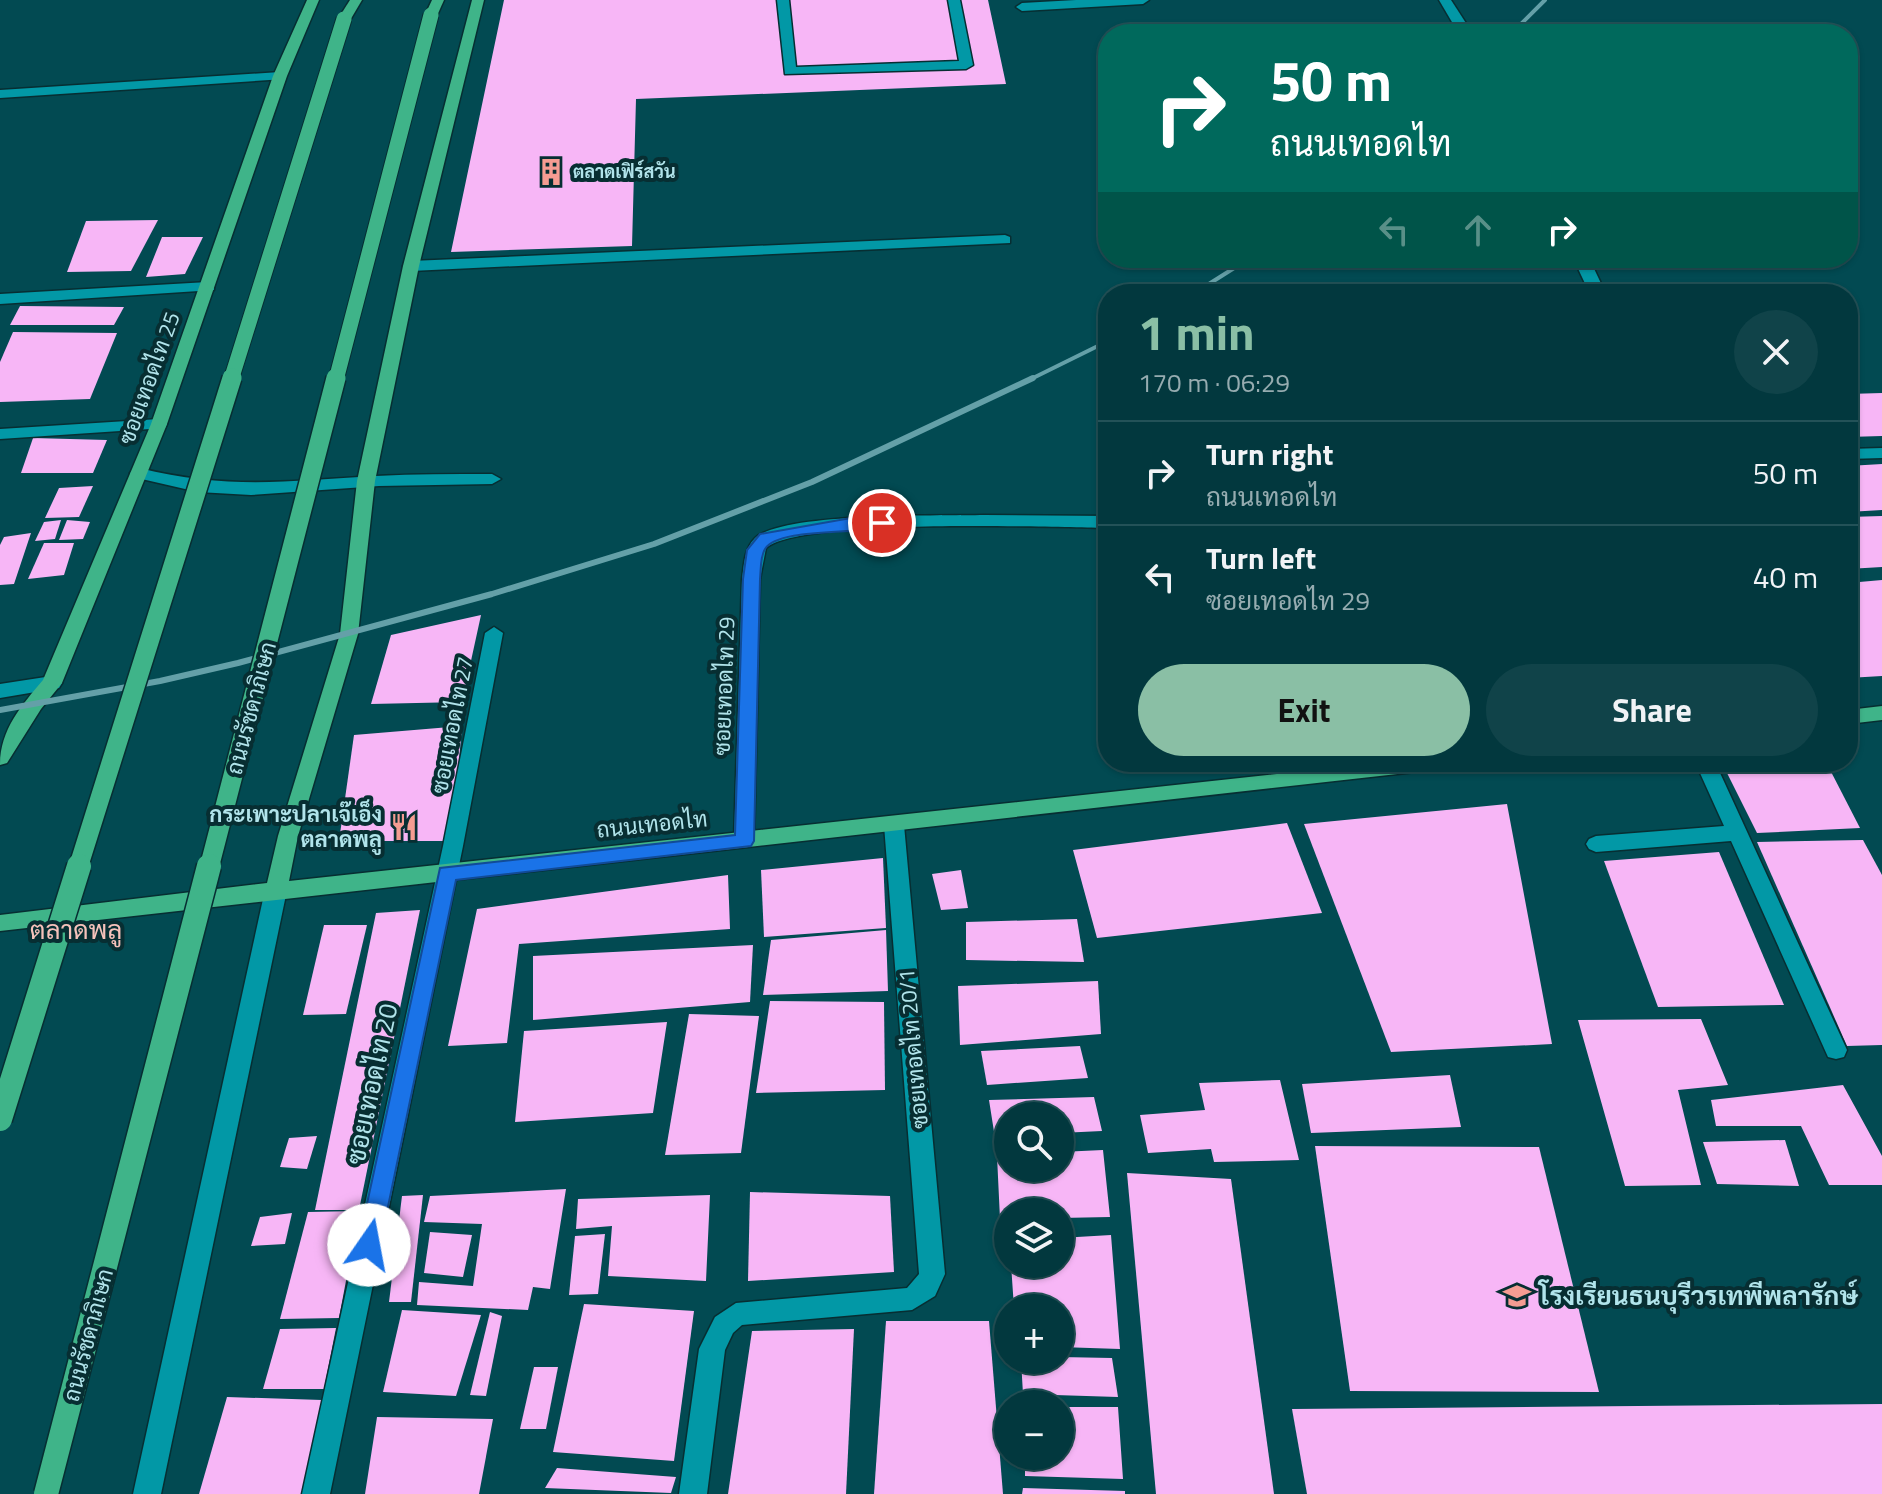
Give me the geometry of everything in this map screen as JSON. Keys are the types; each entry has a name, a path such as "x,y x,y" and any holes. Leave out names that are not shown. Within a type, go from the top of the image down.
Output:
{"main road":[{"name":"ซอยเทอดไท 25","path":"0,758 34,704 52,683 139,473 208,287 280,76 313,0"},
{"path":"0,1119 346,10 356,0"},
{"path":"276,890 288,836 349,634 366,481 411,266 478,0"},
{"name":"ถนนรัชดาภิเษก","path":"46,1494 433,5"},
{"path":"1858,716 1882,713"},
{"name":"ถนนเทอดไท","path":"0,923 276,890 1364,772"}],"street":[{"path":"783,0 790,71 966,65 954,0"},
{"path":"1022,7 1143,0"},
{"path":"1445,0 1460,24"},
{"path":"0,94 280,76"},
{"path":"411,266 1005,240"},
{"path":"0,299 208,287"},
{"path":"0,434 159,424"},
{"path":"1858,454 1882,453"},
{"path":"139,473 177,485 222,491 278,490 366,481 492,479"},
{"name":"ซอยเทอดไท 29","path":"744,841 751,579 755,550 766,538 851,524 1098,522"},
{"name":"ซอยเทอดไท 27","path":"447,873 494,633"},
{"path":"0,691 52,683"},
{"path":"1710,772 1836,1050"},
{"name":"ซอยเทอดไท 20/1","path":"693,1494 712,1349 724,1325 736,1314 912,1299 926,1288 932,1274 894,825"},
{"path":"1596,844 1738,833"},
{"name":"ซอยเทอดไท 20","path":"316,1494 447,873"},
{"path":"147,1494 276,890"}],"building":[{"name":"ตลาดเฟิร์สวัน","path":"504,0 988,0 1006,84 636,99 632,246 451,252"},
{"path":"158,220 131,271 67,272 86,221"},
{"path":"162,237 203,237 185,274 146,277"},
{"path":"20,306 124,307 114,325 10,325"},
{"path":"13,332 117,333 90,399 0,402 0,362"},
{"path":"1882,393 1882,436 1858,437 1858,394"},
{"path":"33,438 107,440 93,473 21,473"},
{"path":"1882,464 1882,510 1858,511 1858,465"},
{"path":"93,486 79,517 45,518 59,488"},
{"path":"1882,516 1882,567 1858,568 1858,517"},
{"path":"61,520 55,539 35,541 44,522"},
{"path":"67,520 90,522 83,539 59,540"},
{"path":"31,533 14,584 0,585 0,545 4,537"},
{"path":"44,543 74,543 64,575 28,579"},
{"path":"1882,580 1882,676 1858,677 1858,582"},
{"path":"481,615 462,702 371,704 391,635"},
{"path":"462,726 452,841 339,841 354,735"},
{"path":"1726,772 1831,772 1860,828 1757,833"},
{"path":"1507,804 1552,1044 1391,1052 1304,824"},
{"path":"1287,823 1322,913 1097,938 1073,850"},
{"path":"1863,840 1882,875 1882,1045 1847,1046 1757,842"},
{"path":"1719,852 1784,1005 1658,1007 1604,861"},
{"path":"883,858 886,928 764,937 761,870"},
{"path":"961,870 968,908 941,910 932,874"},
{"path":"728,875 730,929 519,944 507,1043 448,1046 477,909"},
{"path":"420,910 359,1210 315,1210 376,913"},
{"path":"1077,919 1084,962 966,960 966,922"},
{"path":"324,925 367,925 346,1014 303,1015"},
{"path":"886,930 888,991 763,995 771,940"},
{"path":"753,945 750,1002 533,1020 533,956"},
{"path":"1098,981 1101,1034 960,1045 958,986"},
{"path":"770,1001 884,1002 885,1090 756,1093"},
{"path":"689,1014 759,1016 741,1153 665,1155"},
{"path":"1701,1019 1728,1085 1678,1090 1701,1185 1625,1186 1578,1020"},
{"path":"667,1022 653,1113 515,1122 524,1031"},
{"path":"1080,1046 1088,1078 987,1085 981,1051"},
{"path":"1450,1075 1461,1127 1311,1133 1302,1084"},
{"path":"1280,1080 1299,1160 1214,1162 1211,1149 1148,1153 1140,1115 1205,1110 1199,1083"},
{"path":"1843,1085 1882,1156 1882,1185 1829,1185 1801,1126 1716,1126 1711,1100"},
{"path":"1094,1097 1102,1131 1074,1132 1074,1102 994,1102 994,1132 989,1100"},
{"path":"317,1136 307,1169 280,1167 289,1138"},
{"path":"1785,1140 1799,1186 1717,1184 1703,1142"},
{"path":"1315,1146 1539,1147 1599,1392 1350,1391"},
{"path":"1103,1150 1110,1217 1074,1218 1074,1198 999,1198 998,1182 1074,1182 1074,1151"},
{"path":"1127,1173 1231,1179 1274,1494 1156,1494"},
{"path":"566,1189 550,1289 533,1287 528,1310 417,1305 419,1282 473,1286 482,1224 424,1222 430,1196"},
{"path":"750,1192 890,1196 894,1272 748,1281"},
{"path":"423,1195 411,1302 389,1302 402,1196"},
{"path":"710,1195 706,1281 608,1276 612,1226 576,1229 578,1199"},
{"path":"359,1211 339,1318 280,1319 308,1212"},
{"path":"292,1213 285,1244 251,1246 260,1217"},
{"path":"430,1232 472,1235 463,1277 424,1273"},
{"path":"605,1234 598,1294 569,1295 575,1236"},
{"path":"1111,1235 1120,1349 1074,1347 1074,1294 1013,1294 1012,1278 1074,1278 1074,1237"},
{"path":"584,1304 694,1311 674,1461 553,1452"},
{"path":"402,1310 481,1315 456,1396 383,1392"},
{"path":"490,1312 502,1316 486,1396 470,1395"},
{"path":"886,1321 989,1321 995,1390 994,1470 1001,1470 1003,1494 874,1494"},
{"path":"336,1328 324,1389 263,1389 280,1329"},
{"path":"854,1329 846,1494 728,1494 752,1331"},
{"path":"1074,1357 1112,1358 1118,1397 1074,1396 1074,1390 1023,1390 1022,1374 1074,1374"},
{"path":"534,1367 558,1367 546,1429 520,1429"},
{"path":"227,1397 322,1400 304,1494 199,1494"},
{"path":"1882,1404 1882,1494 1307,1494 1292,1409"},
{"path":"1074,1407 1118,1407 1123,1479 1025,1476 1025,1470 1074,1470"},
{"path":"377,1417 493,1419 479,1494 365,1494"},
{"path":"557,1468 676,1477 671,1493 545,1488"},
{"path":"1023,1488 1125,1491 1125,1494 1022,1494"}],"railway":[{"path":"1521,24 1545,0"},
{"path":"1209,284 1234,268"},
{"path":"1029,380 1098,346"},
{"path":"0,710 160,681 238,663 492,594 654,544 812,482 1033,378"}],"place":[{"name":"ตลาดเฟิร์สวัน","path":"551,172"},
{"name":"กระเพาะปลาเจ๊เอ็ง ตลาดพลู","path":"404,827"},
{"name":"โรงเรียนธนบุรีวรเทพีพลารักษ์","path":"1517,1296"}],"district":[{"name":"ตลาดพลู","path":"76,930"}],"route":[{"path":"369,1245 447,873 744,841 751,579 755,550 766,538 791,532 882,523"}]}
